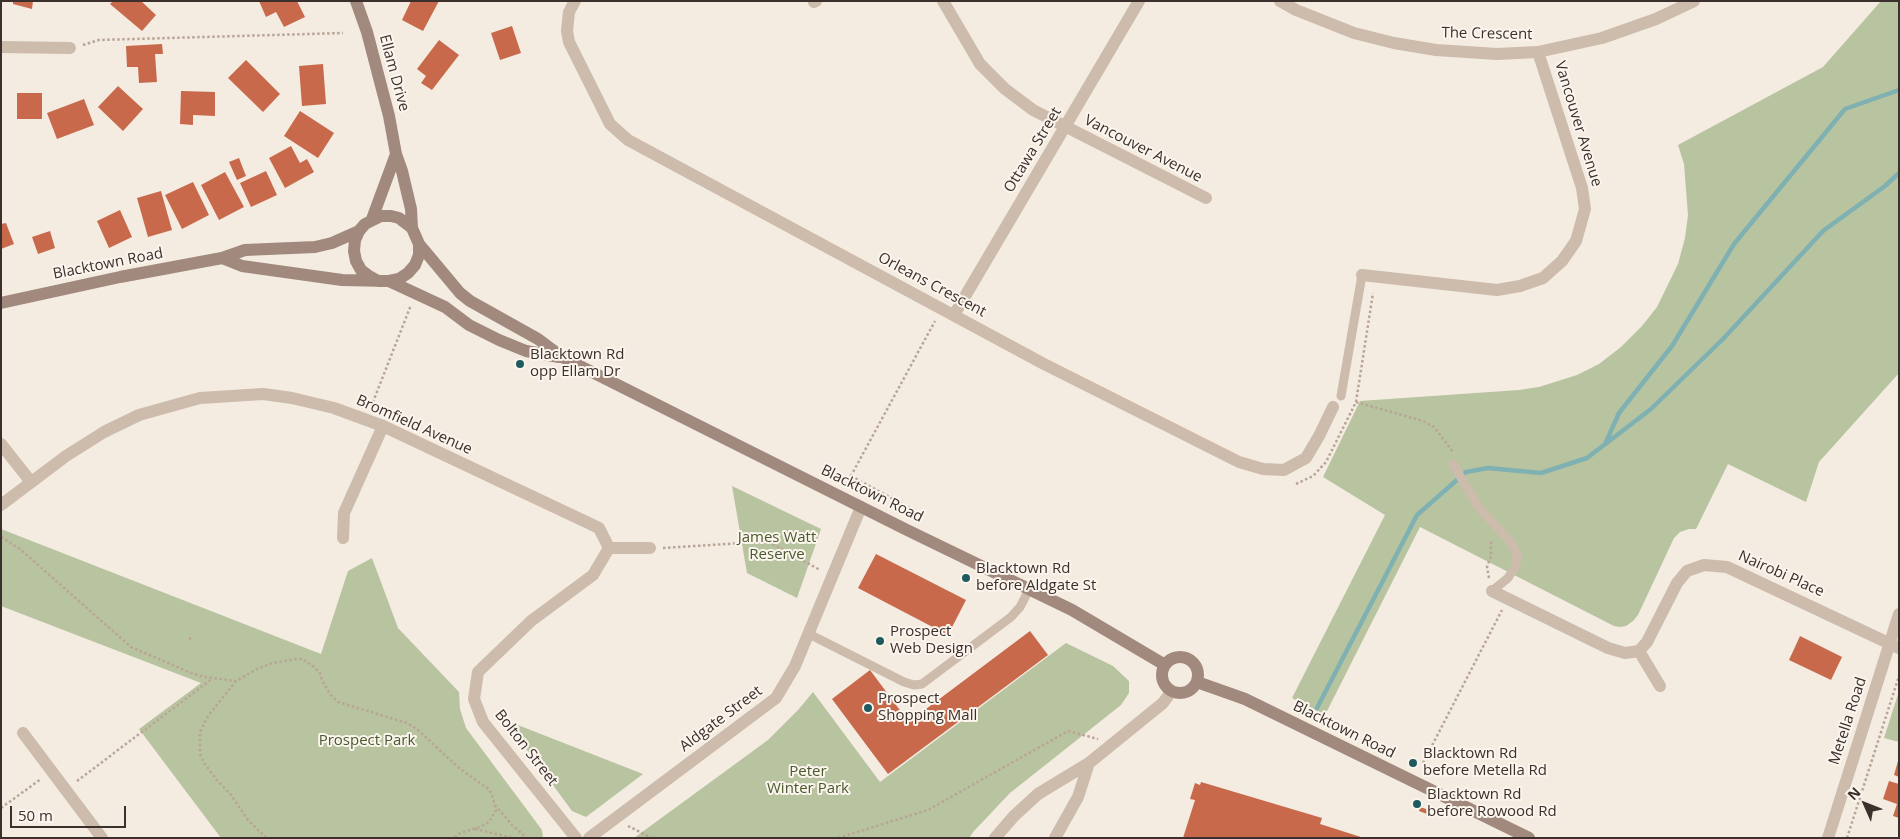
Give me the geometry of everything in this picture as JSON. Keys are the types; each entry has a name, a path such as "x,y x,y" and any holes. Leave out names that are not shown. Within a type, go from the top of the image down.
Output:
{"main road":[{"name":"Ellam Drive","path":"356,1 367,32 389,116 396,154 411,209 412,228"},
{"path":"372,219 390,216 398,218 412,228 419,244 419,255 415,265 399,279 384,281 365,273 356,261 354,251 355,240 359,231 372,219 396,154"},
{"name":"Blacktown Road","path":"1,303 120,277 222,258 245,250 315,247 332,243 359,231"},
{"name":"Blacktown Road","path":"419,244 460,293 470,301 538,339 562,357 841,497 1030,588 1080,614 1165,665"},
{"name":"Blacktown Road","path":"222,258 242,266 342,280 384,281 445,307 469,325 499,340 526,351 562,357"},
{"path":"1174,658 1186,658 1191,661 1197,670 1197,682 1194,687 1184,693 1171,692 1166,688 1161,677 1165,665 1174,658"},
{"name":"Blacktown Road","path":"1197,682 1245,699 1529,838"}],"street":[{"name":"Vancouver Avenue","path":"943,1 980,64 1005,89 1033,110 1065,128 1206,198"},
{"name":"Ottawa Street","path":"954,315 1139,1"},
{"name":"The Crescent","path":"1280,1 1296,10 1354,33 1394,43 1436,50 1497,54 1538,52 1602,38 1656,19 1694,1"},
{"name":"Orleans Crescent","path":"572,7 567,31 569,42 610,124 628,140 1044,364 1239,462 1263,469 1284,470 1306,458 1320,436 1333,406"},
{"path":"1,47 70,48"},
{"name":"Vancouver Avenue","path":"1362,275 1497,290 1520,286 1543,278 1562,261 1576,241 1585,209 1582,188 1538,52"},
{"name":"Bromfield Avenue","path":"1,505 66,456 104,432 139,415 200,398 263,394 292,398 334,408 383,426 599,528 609,548"},
{"path":"343,538 344,513 383,426"},
{"path":"1,444 31,482"},
{"name":"Aldgate Street","path":"589,838 776,698 795,666 862,507"},
{"path":"609,548 650,548"},
{"name":"Bolton Street","path":"576,838 483,722 474,699 476,681 478,672 531,621 593,575 609,548"},
{"name":"Nairobi Place","path":"1639,651 1647,642 1677,582 1687,572 1704,565 1727,567 1868,632 1894,646"},
{"path":"1492,591 1608,648 1625,653 1639,651 1660,686"},
{"name":"Metella Road","path":"1828,838 1894,646 1899,614"},
{"path":"995,838 1014,816 1038,794 1089,763 1162,704 1171,692"},
{"path":"23,733 102,838"},
{"path":"1055,838 1078,797 1089,763"}],"lane":[{"path":"1341,396 1362,275"},
{"path":"1453,464 1479,508 1511,542 1516,554 1516,565 1508,578 1492,591"},
{"path":"809,634 904,682 914,685 922,684 1011,617 1020,607 1030,588"}],"path":[{"path":"70,48 99,40 343,33"},
{"path":"1296,484 1313,476 1326,462 1356,402 1375,277"},
{"path":"366,420 416,294"},
{"path":"841,497 942,308"},
{"path":"851,476 917,512"},
{"path":"1,537 20,549 131,647 191,673 236,681"},
{"path":"650,548 758,542 771,543 833,577"},
{"path":"1423,763 1507,600"},
{"path":"189,638 194,640"},
{"path":"266,838 248,820 231,795 210,772 200,754 199,740 204,723 236,681 257,669 283,660 303,659 310,662 320,673 330,694 338,702 407,723 417,729 460,770 487,788 492,794 496,810 489,822 460,833 454,838"},
{"path":"1847,838 1899,676"},
{"path":"66,790 213,678"},
{"path":"838,838 928,810 1068,730 1113,744"},
{"path":"1,808 52,771"},
{"path":"494,804 513,826 527,838"},
{"path":"616,819 652,838"},
{"path":"474,828 513,838"}],"green space":[{"path":"1881,1 1899,1 1899,373 1819,462 1806,502 1728,464 1696,529 1680,532 1674,538 1638,615 1626,626 1620,627 1614,626 1420,527 1325,715 1292,698 1385,515 1323,477 1360,401 1539,387 1577,375 1599,364 1621,347 1642,326 1657,307 1678,264 1685,238 1688,215 1684,164 1678,145 1823,67"},
{"name":"James Watt Reserve","path":"732,486 821,529 797,598 747,573"},
{"name":"Prospect Park","path":"1,529 321,654 348,571 372,558 398,628 459,692 460,709 466,728 542,830 543,838 221,838 139,729 201,683 1,606"},
{"name":"Peter Winter Park","path":"1066,643 1113,666 1129,681 1129,693 1121,705 1010,793 969,838 634,838 768,740 813,692 880,782"},
{"path":"1899,691 1899,742 1884,738"},
{"path":"505,720 643,774 586,817 572,811"}],"building":[{"path":"13,1 33,1 32,9 13,4"},
{"path":"113,1 141,1 156,15 142,31 110,4"},
{"path":"259,1 297,1 305,17 284,27 276,12 266,17"},
{"path":"411,1 439,1 423,31 402,20"},
{"path":"512,26 521,53 500,60 491,33"},
{"path":"439,40 459,55 432,90 421,83 426,76 417,69"},
{"path":"162,44 163,54 155,54 157,82 139,83 138,67 127,67 126,46"},
{"path":"246,60 280,94 263,112 228,78"},
{"path":"323,64 326,104 302,106 299,66"},
{"path":"118,86 143,109 123,131 98,107"},
{"path":"181,91 215,92 215,116 193,115 193,125 180,124"},
{"path":"17,93 42,93 42,119 17,119"},
{"path":"84,99 94,125 57,139 47,113"},
{"path":"300,111 334,133 318,158 284,136"},
{"path":"291,146 300,163 307,159 314,172 285,188 269,158"},
{"path":"239,158 246,176 237,180 229,162"},
{"path":"266,171 277,195 251,207 240,183"},
{"path":"225,172 244,207 219,220 201,185"},
{"path":"193,182 209,215 182,229 165,195"},
{"path":"161,191 172,230 148,237 137,198"},
{"path":"120,210 132,237 109,248 97,221"},
{"path":"6,223 14,244 1,249 1,224"},
{"path":"50,231 55,248 38,254 32,237"},
{"path":"876,554 966,600 948,635 858,588"},
{"name":"Prospect Shopping Mall","path":"1030,631 1048,655 888,774 832,699 870,670 905,717 914,718"},
{"path":"1800,636 1842,657 1831,680 1789,660"},
{"path":"1899,761 1899,777 1894,775"},
{"path":"1889,781 1899,784 1899,818 1893,816 1897,804 1883,799"},
{"path":"1201,782 1322,818 1320,824 1364,838 1183,838 1195,800 1190,799 1195,783 1200,785"},
{"path":"1420,807 1429,810 1427,814 1419,811"}],"waterway":[{"path":"1606,442 1619,413 1672,346 1734,244 1845,109 1899,90"},
{"path":"1317,708 1417,515 1466,472 1488,468 1541,473 1587,458 1651,409 1723,339 1823,231 1885,186 1899,173"}],"place":[{"name":"Blacktown Rd opp Ellam Dr","path":"520,364"},
{"name":"Blacktown Rd before Aldgate St","path":"966,578"},
{"name":"Prospect Web Design","path":"880,641"},
{"name":"Prospect Shopping Mall","path":"868,708"},
{"name":"Blacktown Rd before Metella Rd","path":"1413,763"},
{"name":"Blacktown Rd before Rowood Rd","path":"1417,804"}]}
